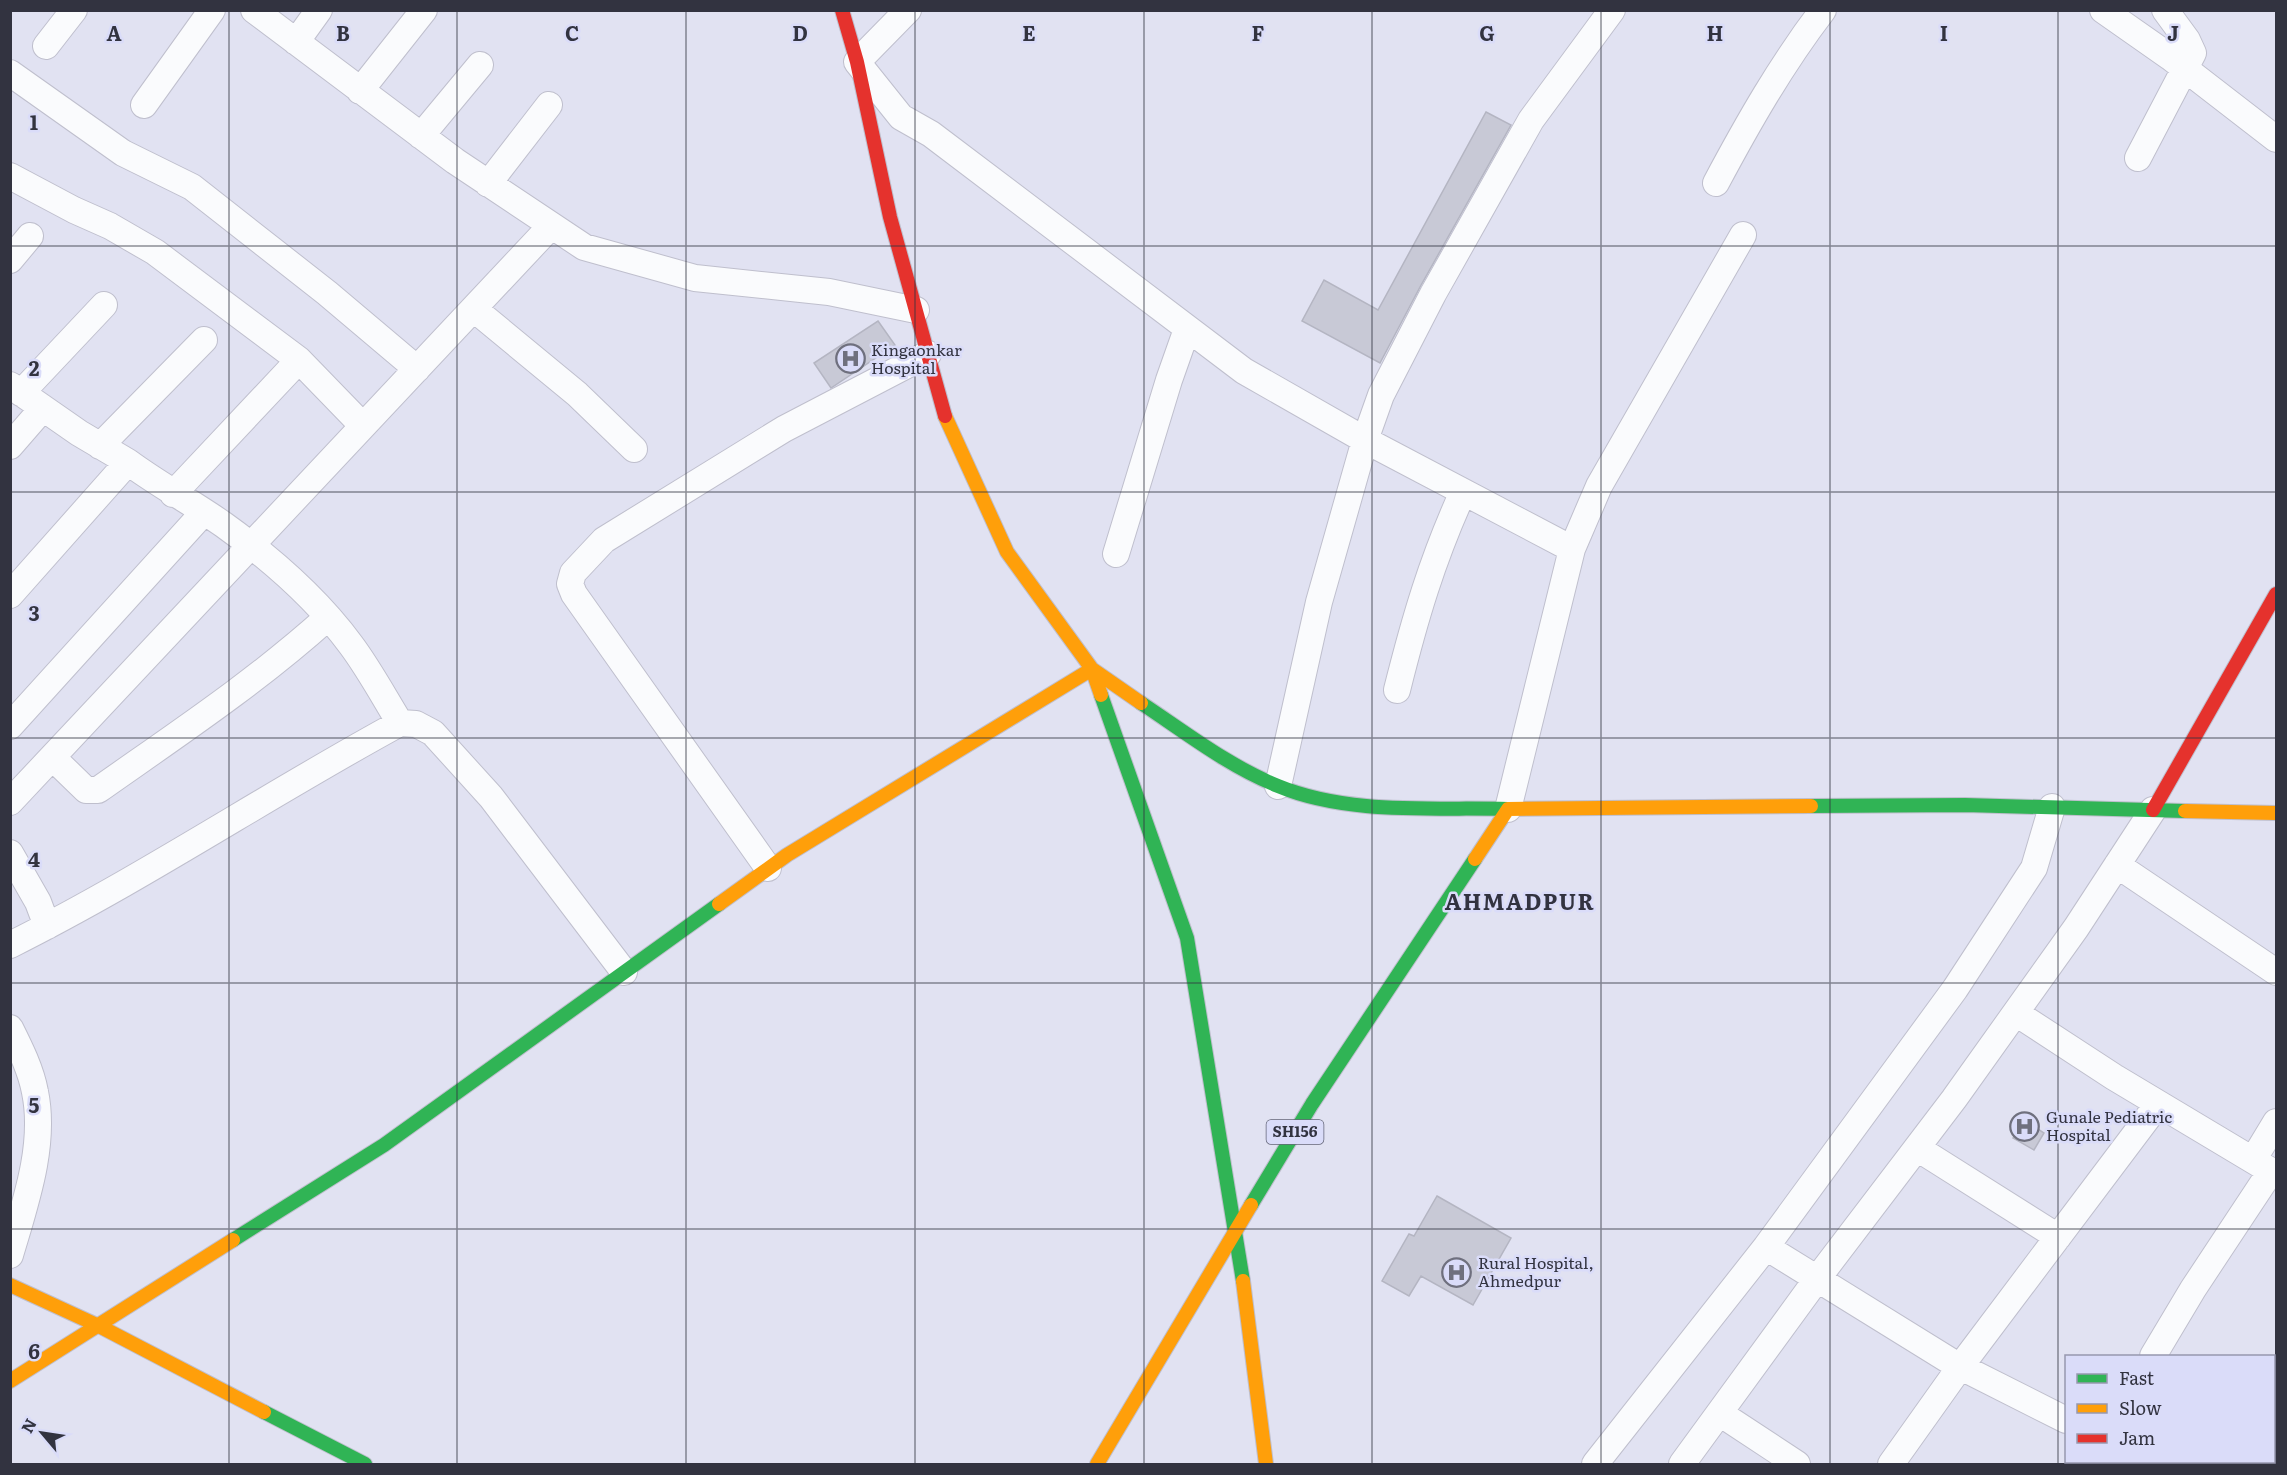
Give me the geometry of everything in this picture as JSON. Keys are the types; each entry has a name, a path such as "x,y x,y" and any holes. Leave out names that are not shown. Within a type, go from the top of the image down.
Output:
{"main road":[{"path":"842,10 857,62 890,217 947,423 1007,552 1092,669 1187,938 1237,1230 1266,1464"},
{"path":"2153,810 2277,594"},
{"path":"1092,669 1220,756 1278,786 1330,801 1385,806 1508,808 1953,805 2277,813"},
{"path":"10,1381 384,1146 768,868 1092,669"},
{"name":"SH156","path":"1097,1464 1312,1104 1508,808"},
{"path":"10,1285 99,1326 363,1464"}],"street":[{"path":"46,46 74,10"},
{"path":"144,105 212,10"},
{"path":"254,10 421,136 550,227 584,247 695,278 829,292 916,310"},
{"path":"296,42 319,10"},
{"path":"360,91 424,10"},
{"path":"908,10 857,62 901,117 931,134 1244,372 1365,440 1572,549"},
{"path":"1278,786 1319,602 1365,440 1381,395 1422,314 1531,120 1612,10"},
{"path":"1716,183 1753,113 1792,51 1823,10"},
{"path":"2103,10 2273,129"},
{"path":"2138,158 2193,53 2187,39 2165,10"},
{"path":"421,136 480,65"},
{"path":"10,73 123,153 192,188 327,293 417,369"},
{"path":"488,184 549,105"},
{"path":"10,176 63,205 110,226 155,252 299,360 363,426"},
{"path":"10,802 550,227"},
{"path":"1508,808 1572,549 1599,486 1743,235"},
{"path":"10,260 30,236"},
{"path":"104,305 16,389 173,494 204,512 282,572 351,645 400,723"},
{"path":"474,309 577,394 634,449"},
{"path":"1116,554 1168,380 1187,330"},
{"path":"100,446 204,340"},
{"path":"768,868 574,594 570,584 573,573 604,540 784,429 928,354"},
{"path":"173,494 299,360"},
{"path":"10,446 43,408"},
{"path":"10,595 128,462"},
{"path":"1397,690 1418,605 1436,551 1463,492"},
{"path":"10,726 204,512"},
{"path":"53,758 86,790 98,790 224,701 290,651 327,618"},
{"path":"10,945 47,927 400,723 416,724 433,733 491,797 624,972"},
{"path":"1595,1464 1766,1247 1956,989 2034,868 2052,807"},
{"path":"1682,1464 2016,1013 2153,810"},
{"path":"10,853 38,902 47,927"},
{"path":"2117,865 2277,972"},
{"path":"2016,1013 2158,1104 2267,1169"},
{"path":"10,1028 35,1092 38,1127 33,1169 10,1255"},
{"path":"1891,1464 1960,1367 2158,1104"},
{"path":"2154,1355 2267,1169 2277,1122"},
{"path":"1917,1148 2058,1237"},
{"path":"1766,1247 1960,1367 2065,1419"},
{"path":"1721,1414 1797,1464"}],"building":[{"path":"1486,112 1511,125 1380,363 1302,321 1324,280 1378,310"},
{"path":"878,321 895,345 831,388 814,363"},
{"path":"2024,1120 2044,1133 2034,1150 2013,1138"},
{"path":"1437,1196 1511,1238 1473,1305 1421,1276 1409,1296 1382,1281 1409,1234 1414,1236"}],"traffic: fast":[{"path":"1101,695 1187,938 1243,1281"},
{"path":"1141,703 1242,769 1278,786 1305,795 1333,802 1391,808 1508,809"},
{"path":"1811,806 1965,805 2185,811"},
{"path":"1251,1205 1312,1104 1475,859"},
{"path":"233,1240 384,1145 719,904"},
{"path":"264,1412 365,1464"}],"traffic: slow":[{"path":"945,416 1007,552 1092,669 1141,703"},
{"path":"719,904 787,855 1092,669 1101,695"},
{"path":"1475,859 1508,809 1811,806"},
{"path":"2185,811 2276,813"},
{"path":"1097,1464 1251,1205"},
{"path":"10,1381 233,1240"},
{"path":"1243,1281 1266,1464"},
{"path":"10,1285 99,1326 264,1412"}],"traffic: jam":[{"path":"842,10 857,62 890,217 945,416"},
{"path":"2153,810 2276,594"}],"place":[{"name":"Kingaonkar Hospital","path":"850,359"},
{"name":"Gunale Pediatric Hospital","path":"2025,1126"},
{"name":"Rural Hospital, Ahmedpur","path":"1457,1272"}],"district":[{"name":"AHMADPUR","path":"1520,902"}]}
